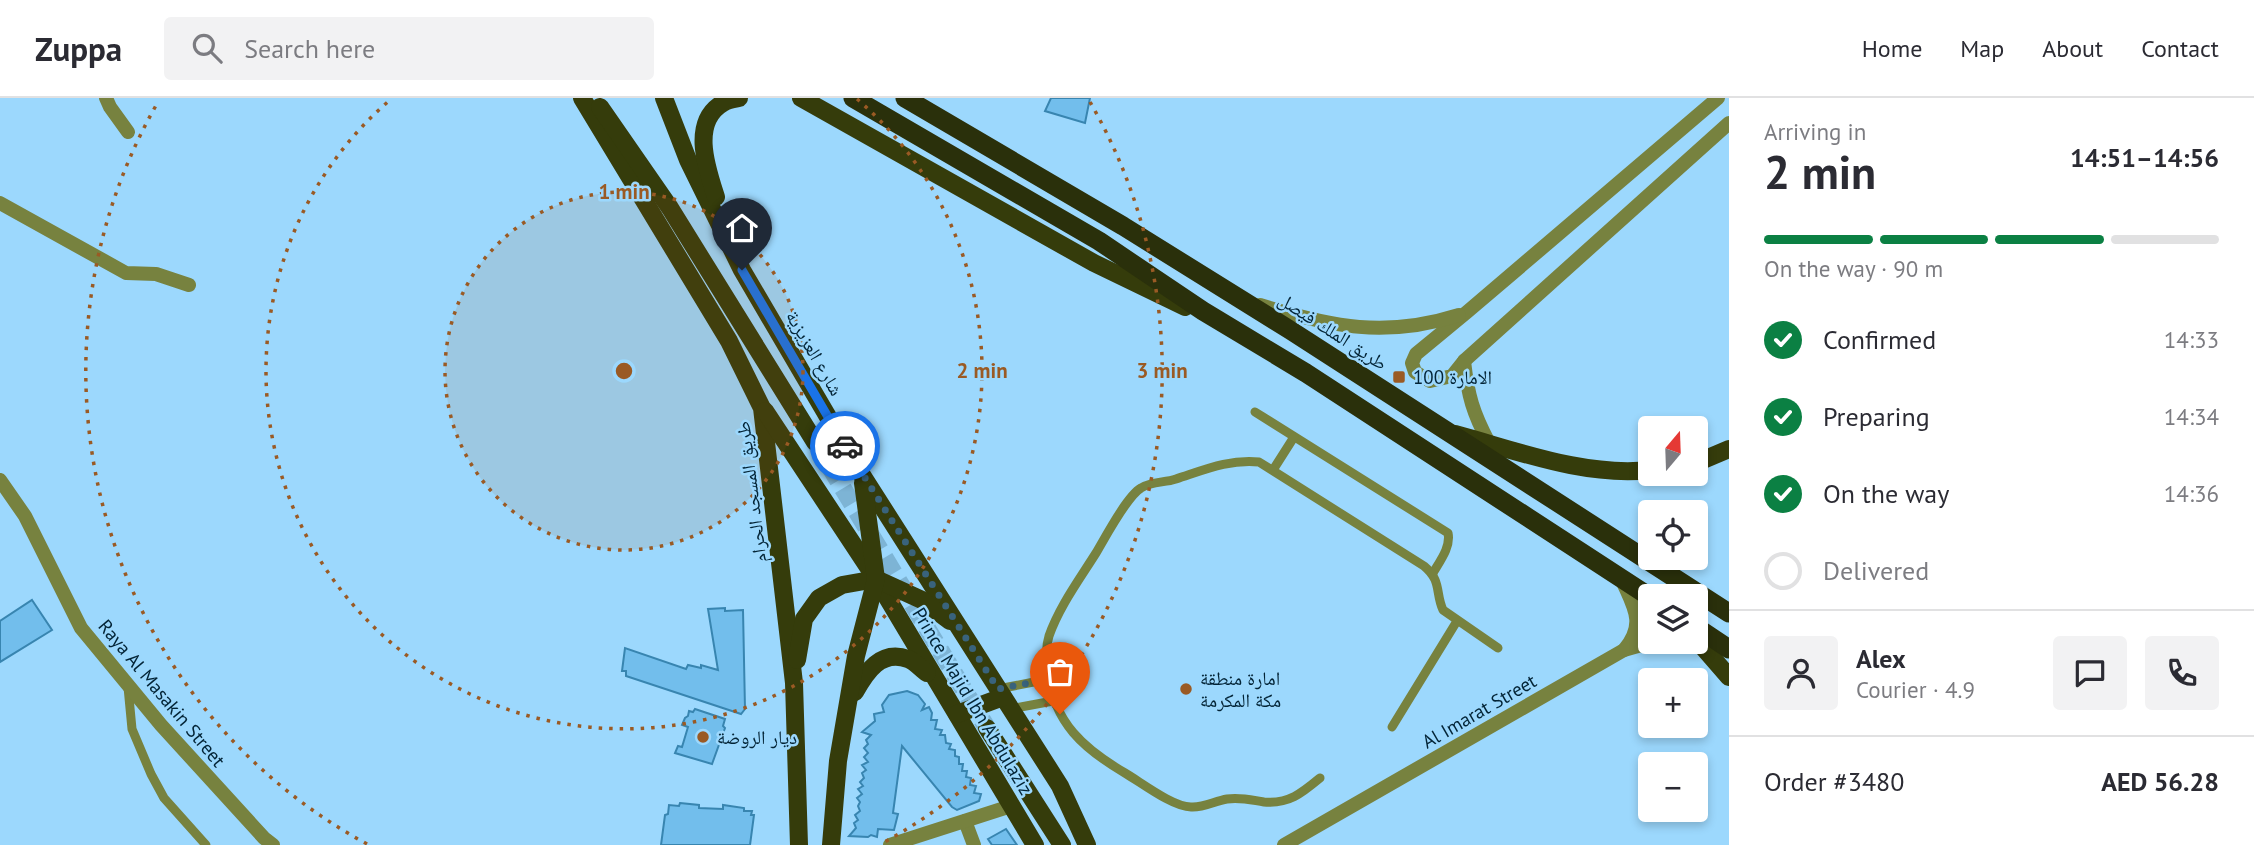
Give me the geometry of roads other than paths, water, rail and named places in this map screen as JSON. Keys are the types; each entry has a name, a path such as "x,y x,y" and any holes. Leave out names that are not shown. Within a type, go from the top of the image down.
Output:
{"highway":[{"path":"853,98 1099,241 1638,589"},
{"name":"طريق الملك فيصل","path":"905,98 1123,226 1729,613"},
{"path":"1708,641 1729,649"}],"main road":[{"name":"طريق المسجد الحرام","path":"582,98 729,341 762,408 794,682 799,845"},
{"path":"594,98 670,208 815,442"},
{"name":"شارع العزيزية","path":"664,98 688,160 742,270 862,475 1060,786 1087,845"},
{"path":"739,98 723,102 709,115 703,138 707,170 742,270"},
{"path":"801,98 1094,263 1236,331"},
{"name":"Prince Majid Ibn Abdulaziz","path":"762,408 876,579 1035,845"},
{"path":"1447,432 1583,468 1638,471"},
{"path":"1708,458 1729,449"},
{"path":"831,845 838,761 856,656 876,579 862,475"},
{"path":"794,682 804,619 819,598 842,585 876,579 922,600 958,627"},
{"path":"1708,650 1729,677"},
{"path":"848,705 867,671 886,657 910,659 939,684"},
{"path":"957,714 1004,698"},
{"name":"Prince Majid Ibn Abdulaziz","path":"987,728 1062,845"}],"street":[{"path":"106,98 128,132"},
{"path":"1718,98 1416,354 1412,363 1415,372 1430,381 1452,376 1464,361 1729,123"},
{"path":"0,203 126,274 156,274 189,285"},
{"path":"1239,299 1308,320 1349,327 1391,328 1430,324 1467,312"},
{"path":"1464,361 1472,408 1489,443"},
{"name":"Raya Al Masakin Street","path":"0,480 25,516 81,628 161,725 273,845"},
{"path":"1621,578 1637,617 1632,641 1624,650"},
{"name":"Al Imarat Street","path":"1284,845 1624,650 1638,646"},
{"path":"890,845 1012,806"},
{"path":"965,821 974,845"}],"lane":[{"path":"1255,412 1448,533 1448,546 1433,573"},
{"path":"1273,470 1294,437"},
{"path":"1320,778 1290,800 1261,802 1239,798 1199,806 1180,806 1091,751 1068,727 1053,701 1046,651 1056,621 1109,531 1134,493 1142,487 1226,463 1259,462 1404,552 1433,573 1443,610 1498,648"},
{"path":"1392,727 1457,621"},
{"path":"1004,698 1049,679"},
{"path":"128,685 132,729 151,774 164,798 206,845"},
{"path":"1004,698 1053,701"}],"tunnel":[{"path":"815,442 987,728"}],"place":[{"name":"الامارة 100","path":"1399,377"},
{"name":"امارة منطقة مكة المكرمة","path":"1186,689"},
{"name":"ديار الروضة","path":"703,737"}]}
